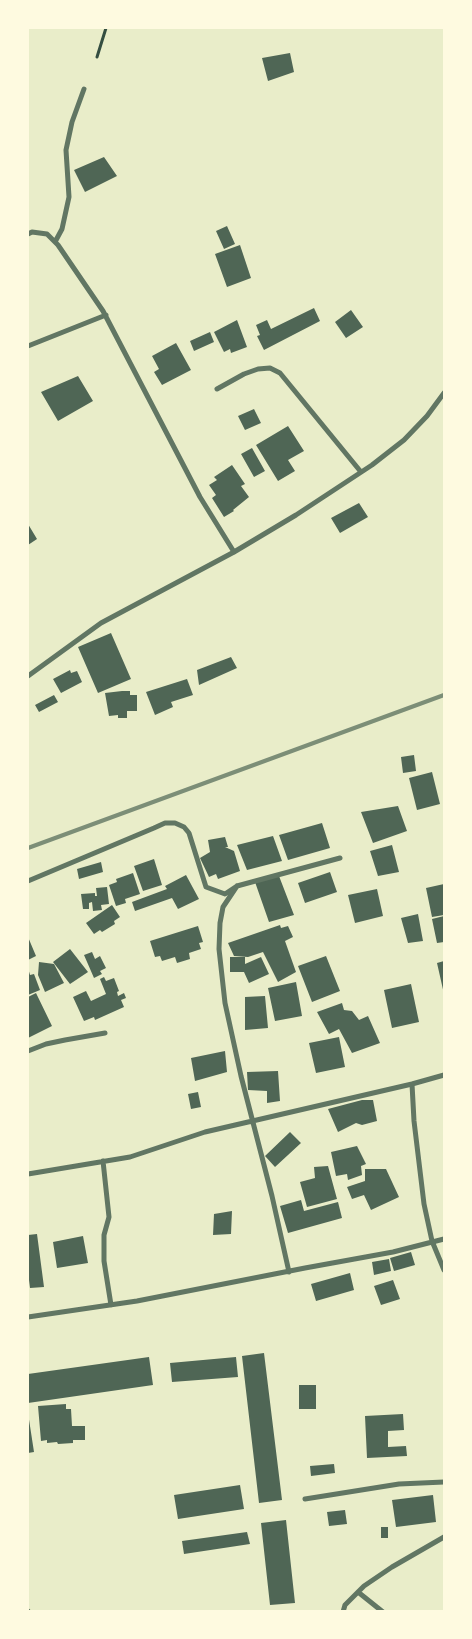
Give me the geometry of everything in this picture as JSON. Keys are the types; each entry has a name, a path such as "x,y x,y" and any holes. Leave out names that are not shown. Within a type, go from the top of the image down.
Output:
{"street":[{"path":"55,242 62,229 68,198 66,150 72,122 84,89"},
{"path":"28,234 32,232 46,234 55,242 106,315 200,497 234,552"},
{"path":"28,346 106,315"},
{"path":"217,389 244,374 258,369 270,368 280,373 361,472"},
{"path":"28,676 101,623 234,552 361,472 404,440 428,416 444,393"},
{"path":"28,881 154,828 175,823 184,827 189,833 206,887 225,894 237,886 340,858"},
{"path":"237,886 223,907 219,949 229,1019 289,1272"},
{"path":"28,1051 46,1044 105,1033"},
{"path":"28,1174 130,1157 205,1132 444,1075"},
{"path":"412,1084 424,1204 432,1242 444,1270"},
{"path":"103,1161 109,1217 104,1235 104,1261 111,1305"},
{"path":"28,1317 111,1305 289,1272 393,1252 444,1239"},
{"path":"305,1500 399,1484 444,1482"},
{"path":"343,1612 345,1605 364,1586 392,1567 444,1537"},
{"path":"358,1592 384,1612"}],"path":[{"path":"97,57 106,28"}],"building":[{"path":"290,53 294,72 268,81 262,58"},
{"path":"104,157 117,176 85,192 74,170"},
{"path":"227,226 235,244 224,249 216,231"},
{"path":"240,245 251,278 227,287 215,254"},
{"path":"314,308 320,321 264,350 257,336 260,335 256,325 267,320 271,329"},
{"path":"351,310 363,327 346,338 335,322"},
{"path":"237,320 247,347 231,353 230,349 224,352 214,332"},
{"path":"210,332 214,342 194,351 190,341"},
{"path":"176,343 191,370 162,385 154,372 159,369 152,356"},
{"path":"78,376 93,401 58,421 41,392"},
{"path":"254,409 261,423 245,430 238,416"},
{"path":"288,426 304,451 288,460 295,471 278,481 256,445"},
{"path":"252,448 265,471 254,477 241,454"},
{"path":"232,465 245,484 241,486 249,497 234,511 224,517 212,498 216,495 209,485 217,480 214,477"},
{"path":"359,503 368,517 340,533 331,518"},
{"path":"28,524 37,539 28,545"},
{"path":"111,633 131,679 98,693 78,647"},
{"path":"231,657 237,668 199,685 197,670"},
{"path":"70,670 71,673 77,671 82,682 61,693 53,679"},
{"path":"187,679 193,695 171,702 173,707 155,715 146,692"},
{"path":"130,691 130,695 137,695 137,711 127,711 127,718 118,718 118,715 109,716 105,693"},
{"path":"54,695 58,702 39,712 35,705"},
{"path":"414,755 416,771 403,773 401,757"},
{"path":"432,772 440,804 417,810 409,778"},
{"path":"398,806 407,831 373,843 361,812"},
{"path":"322,823 330,848 288,860 279,835"},
{"path":"273,836 282,861 247,870 237,845"},
{"path":"225,837 228,847 225,847 234,851 240,871 218,879 216,874 209,877 200,858 210,852 208,840"},
{"path":"392,845 399,872 378,876 370,851"},
{"path":"154,859 162,885 143,891 134,866"},
{"path":"101,862 103,872 79,879 77,869"},
{"path":"330,872 337,892 305,903 298,883"},
{"path":"133,873 140,894 125,899 126,903 116,906 109,885 117,882 116,879"},
{"path":"186,875 199,899 178,909 172,898 135,911 132,902 167,889 165,886"},
{"path":"279,876 294,915 269,922 255,882"},
{"path":"444,884 444,915 432,917 426,888"},
{"path":"107,887 109,904 101,905 102,910 93,911 92,902 89,903 89,909 83,909 81,894 95,893 95,896 97,896 96,888"},
{"path":"377,889 383,916 355,923 348,895"},
{"path":"112,905 120,917 114,921 115,924 102,932 100,930 94,934 86,923"},
{"path":"418,914 423,941 408,943 401,918"},
{"path":"444,916 444,942 437,943 432,919"},
{"path":"280,925 281,928 288,926 293,937 285,941 296,972 278,982 263,952 248,957 234,956 228,943"},
{"path":"198,926 203,942 199,943 201,949 189,953 190,959 177,963 175,957 162,961 160,956 155,957 150,941"},
{"path":"28,937 36,956 28,960"},
{"path":"70,949 88,972 70,984 53,962"},
{"path":"92,952 95,959 100,956 106,968 100,971 102,974 94,978 84,955"},
{"path":"326,956 340,991 312,1002 298,966"},
{"path":"230,957 245,957 245,964 261,957 269,974 249,983 244,972 230,972"},
{"path":"444,961 444,994 437,963"},
{"path":"39,962 54,964 64,983 45,992 38,975"},
{"path":"28,968 30,975 34,974 40,990 28,995"},
{"path":"104,977 106,981 114,978 119,991 117,992 118,996 124,993 126,998 121,1000 124,1007 95,1020 94,1017 84,1021 73,997 86,991 91,1001 106,994 100,979"},
{"path":"296,982 302,1016 275,1021 268,988"},
{"path":"411,984 419,1022 392,1028 384,990"},
{"path":"36,993 52,1026 28,1038 28,997"},
{"path":"265,996 268,1028 245,1030 245,997"},
{"path":"342,1003 344,1010 352,1011 359,1020 368,1016 380,1043 352,1053 339,1029 329,1034 317,1012"},
{"path":"339,1037 345,1067 316,1073 309,1043"},
{"path":"225,1051 227,1072 195,1081 191,1058"},
{"path":"278,1071 280,1101 267,1103 267,1091 248,1090 247,1072"},
{"path":"198,1092 201,1107 191,1109 188,1094"},
{"path":"362,1100 373,1100 377,1121 362,1125 356,1123 338,1132 328,1109"},
{"path":"290,1132 301,1143 275,1167 265,1156"},
{"path":"357,1146 366,1164 361,1166 362,1175 348,1180 347,1174 336,1176 331,1152"},
{"path":"328,1166 337,1199 307,1207 300,1182 315,1178 314,1167"},
{"path":"365,1169 386,1169 399,1197 371,1210 364,1195 352,1199 347,1187 365,1181"},
{"path":"301,1200 304,1211 338,1202 342,1218 288,1233 280,1206"},
{"path":"232,1211 231,1234 213,1235 214,1214"},
{"path":"37,1234 44,1287 30,1288 28,1235"},
{"path":"83,1236 88,1263 57,1268 53,1242"},
{"path":"411,1252 415,1265 394,1271 390,1258"},
{"path":"389,1259 391,1271 374,1275 372,1262"},
{"path":"350,1273 354,1290 316,1301 311,1284"},
{"path":"393,1280 400,1299 381,1305 374,1286"},
{"path":"264,1353 282,1500 259,1503 242,1356"},
{"path":"149,1357 153,1385 28,1403 28,1374"},
{"path":"236,1357 238,1377 172,1382 170,1363"},
{"path":"299,1385 316,1385 316,1409 299,1409"},
{"path":"66,1404 66,1409 71,1409 72,1426 85,1426 85,1440 73,1440 73,1443 58,1444 57,1442 47,1443 47,1440 41,1441 38,1406"},
{"path":"28,1413 34,1452 28,1453"},
{"path":"403,1414 404,1430 388,1431 388,1447 406,1446 407,1456 367,1458 365,1416"},
{"path":"334,1464 335,1473 311,1476 310,1466"},
{"path":"240,1485 244,1509 178,1519 174,1495"},
{"path":"433,1495 436,1522 396,1527 392,1500"},
{"path":"345,1510 347,1524 329,1526 327,1512"},
{"path":"286,1520 295,1603 270,1605 261,1523"},
{"path":"381,1527 388,1527 388,1538 381,1538"},
{"path":"247,1532 250,1544 184,1554 182,1541"}],"railway":[{"path":"28,848 444,695"}]}
